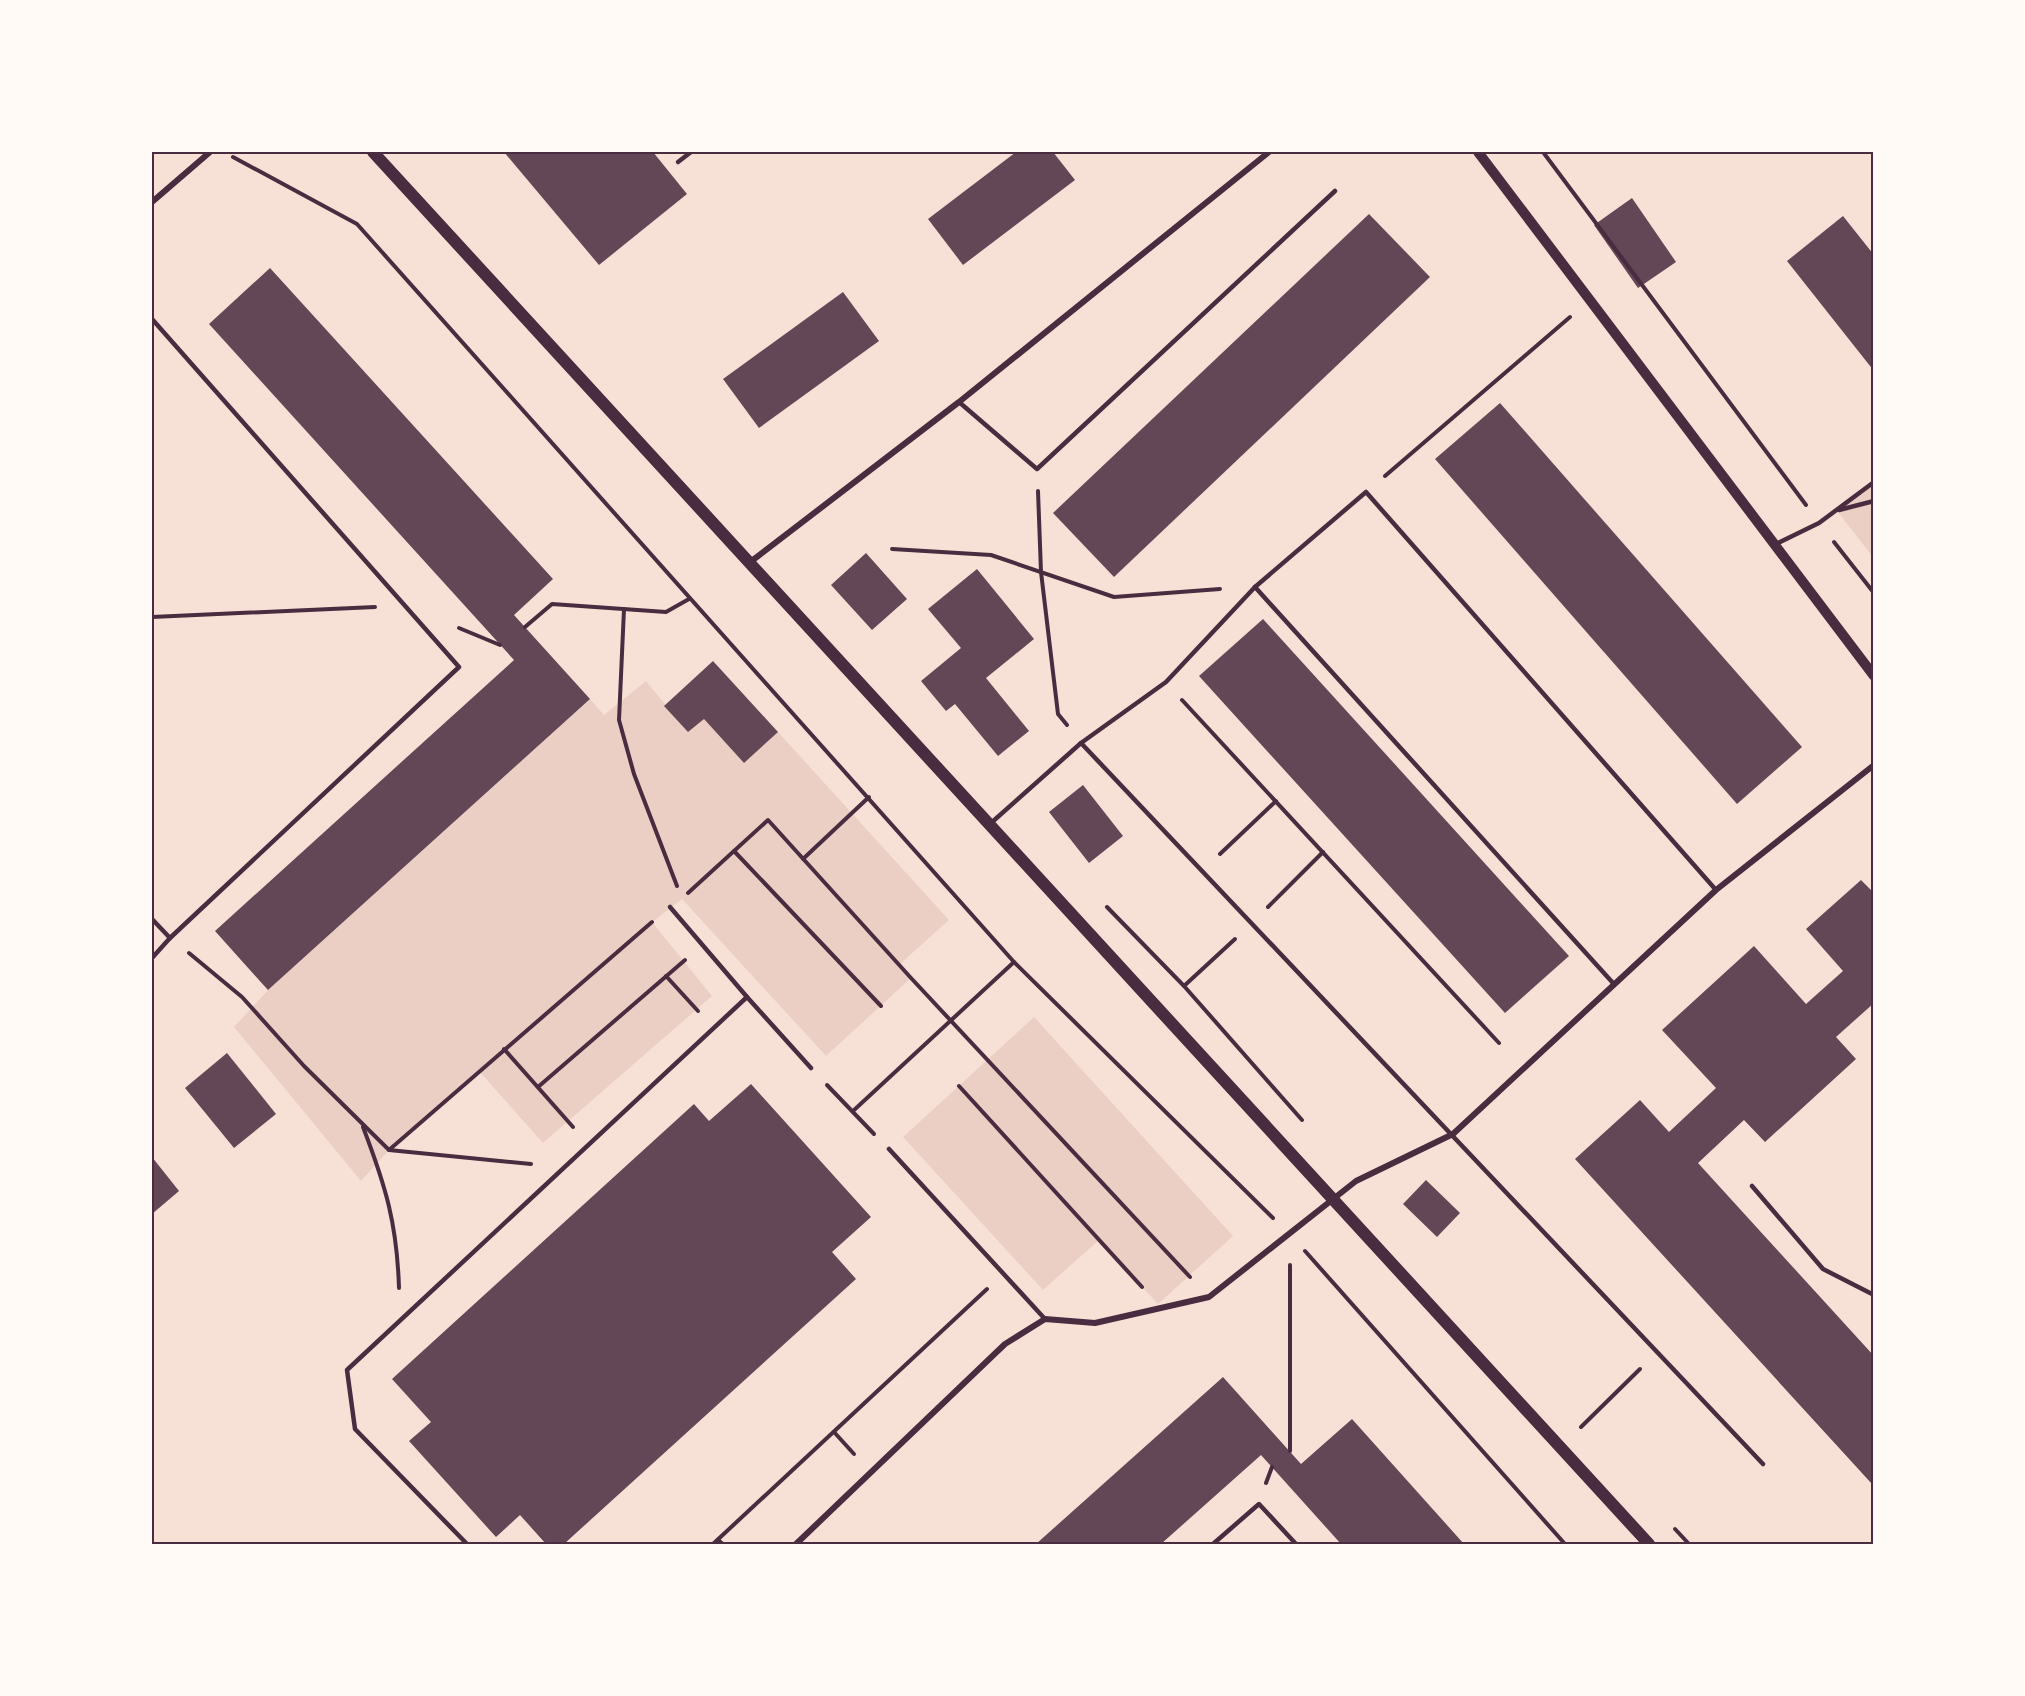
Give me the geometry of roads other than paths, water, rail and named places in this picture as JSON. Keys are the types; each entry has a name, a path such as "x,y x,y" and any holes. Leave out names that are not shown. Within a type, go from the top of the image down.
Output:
{"main road":[{"path":"373,152 1649,1545"}],"street":[{"path":"152,202 210,152"},
{"path":"749,564 959,402 1269,152"},
{"path":"1478,152 1874,676"},
{"path":"796,1545 1005,1344 1045,1319 1095,1323 1209,1297 1356,1182 1453,1134 1613,983 1716,890 1874,765"}],"lane":[{"path":"678,162 691,152"},
{"path":"959,402 1037,469 1335,191"},
{"path":"152,319 459,667 170,938 152,958"},
{"path":"1776,544 1819,523 1874,482"},
{"path":"989,825 1081,743 1166,682 1255,587 1366,492 1716,890"},
{"path":"1837,511 1874,501"},
{"path":"1255,587 1613,983"},
{"path":"1081,743 1763,1464"},
{"path":"670,907 747,998 811,1068"},
{"path":"152,919 170,938"},
{"path":"467,1545 355,1429 347,1371 747,998"},
{"path":"889,1149 1045,1319"},
{"path":"1752,1186 1823,1269 1874,1295"},
{"path":"1213,1545 1259,1504 1296,1545"}]}
